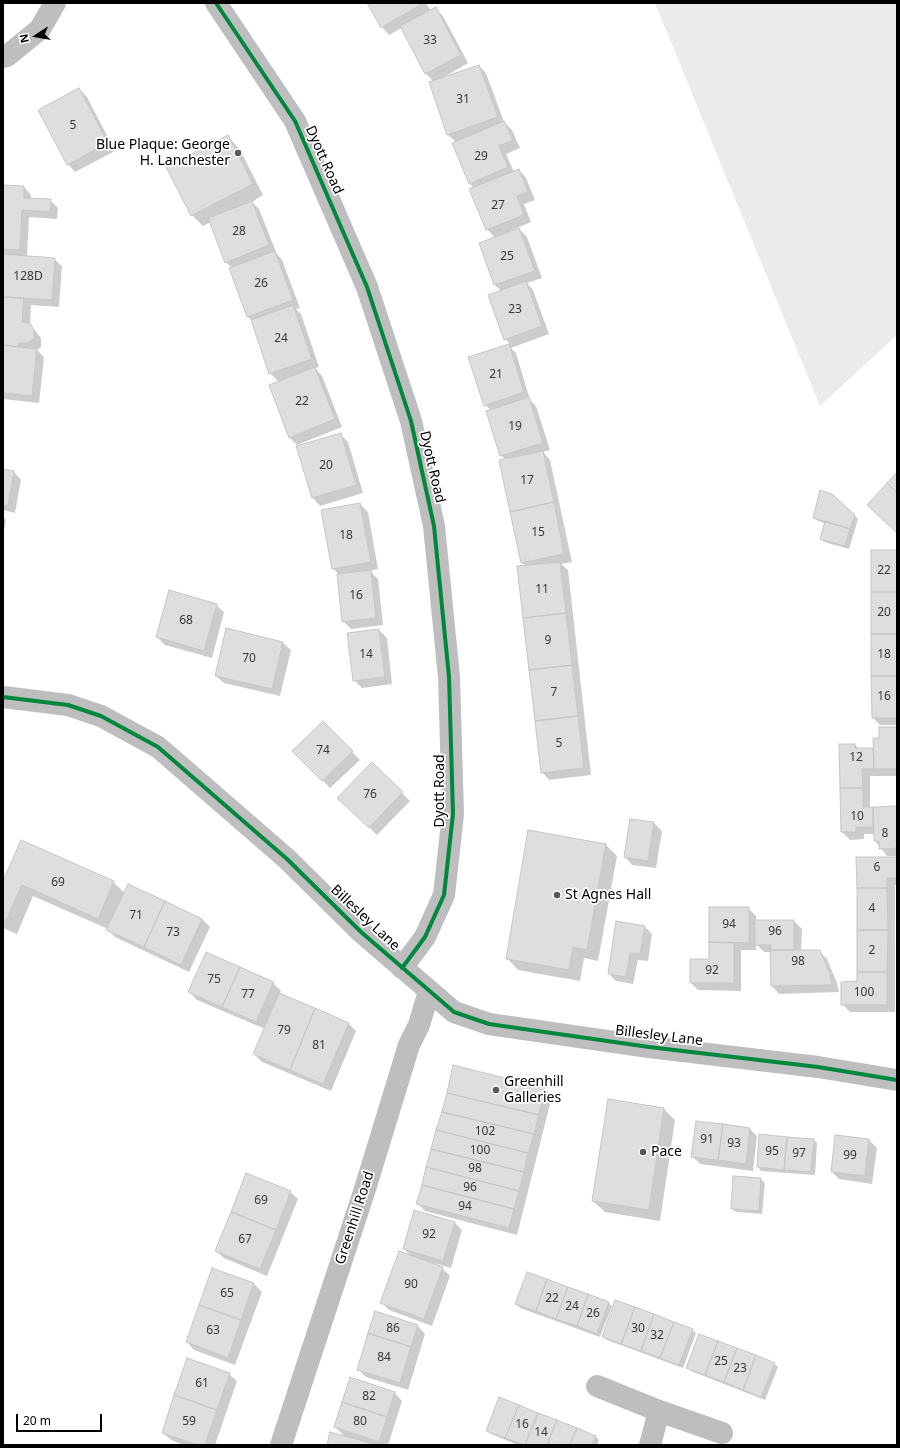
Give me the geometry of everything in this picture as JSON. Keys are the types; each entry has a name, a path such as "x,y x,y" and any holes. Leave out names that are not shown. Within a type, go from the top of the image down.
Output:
{"street":[{"path":"3,57 7,56 40,29 55,3"},
{"name":"Dyott Road","path":"216,3 295,121 367,287 411,421 434,526 449,677 452,814 444,895 425,937 402,968"},
{"name":"Billesley Lane","path":"3,697 68,705 101,716 158,747 287,860 361,932 454,1012 489,1024 649,1047 818,1067 897,1080"},
{"name":"Greenhill Road","path":"282,1445 365,1189 409,1046 419,1025 429,991"},
{"path":"597,1386 659,1411 722,1433"},
{"path":"650,1445 659,1411"}],"shaded area":[{"path":"655,3 897,3 897,335 820,406"}],"building":[{"path":"367,3 423,3 381,28"},
{"path":"436,7 461,55 425,74 400,26"},
{"path":"479,65 498,117 447,135 429,82"},
{"path":"79,88 108,143 67,165 38,110"},
{"path":"504,121 513,140 499,146 508,167 469,184 452,143"},
{"path":"228,135 253,184 191,216 166,167"},
{"path":"519,169 528,192 517,196 524,215 486,230 469,189"},
{"path":"3,185 24,186 24,198 51,199 50,212 22,210 20,250 3,249"},
{"path":"252,201 269,245 225,263 208,218"},
{"path":"519,228 535,271 494,285 479,243"},
{"path":"275,251 293,300 247,317 229,268"},
{"path":"3,254 55,258 52,300 3,297"},
{"path":"526,281 542,326 504,340 488,295"},
{"path":"3,297 24,298 22,322 30,323 34,330 34,339 27,343 19,343 19,347 3,345"},
{"path":"293,305 312,359 269,374 251,320"},
{"path":"509,344 524,392 484,406 468,357"},
{"path":"3,345 37,349 32,396 3,393"},
{"path":"315,367 335,419 289,438 269,385"},
{"path":"529,397 543,443 500,456 486,411"},
{"path":"341,433 356,485 312,498 296,446"},
{"path":"543,451 554,502 510,512 499,460"},
{"path":"3,469 14,471 8,506 3,505"},
{"path":"897,472 897,493 887,483"},
{"path":"887,483 897,493 897,533 867,505"},
{"path":"820,490 832,494 855,515 850,529 813,518"},
{"path":"554,502 564,554 521,563 510,512"},
{"path":"360,503 371,562 332,569 321,510"},
{"path":"825,521 850,529 845,546 820,539"},
{"path":"871,550 897,550 897,592 871,592"},
{"path":"560,562 566,613 523,618 517,566"},
{"path":"371,570 376,618 342,622 337,574"},
{"path":"169,590 217,604 204,651 156,637"},
{"path":"871,592 897,592 897,634 871,634"},
{"path":"566,613 572,665 529,670 523,618"},
{"path":"226,628 283,642 272,689 215,676"},
{"path":"379,629 385,677 353,681 347,633"},
{"path":"871,634 897,634 897,676 871,676"},
{"path":"572,665 578,716 535,721 529,670"},
{"path":"871,676 897,676 897,718 872,718"},
{"path":"578,716 584,768 541,773 535,721"},
{"path":"323,721 353,751 322,781 292,751"},
{"path":"879,727 897,727 897,769 874,769 873,738 879,738"},
{"path":"839,744 855,744 855,748 873,748 874,769 862,769 863,788 840,788"},
{"path":"372,762 403,792 369,828 337,798"},
{"path":"840,788 863,788 863,807 873,807 873,827 856,827 856,832 841,832"},
{"path":"897,806 897,848 879,849 879,841 874,841 873,807"},
{"path":"630,819 654,822 648,861 624,857"},
{"name":"St Agnes Hall","path":"528,830 606,844 587,950 573,947 569,970 506,959"},
{"path":"21,840 114,881 98,919 22,885 5,923 3,922 3,881"},
{"path":"856,857 897,857 897,878 887,878 887,888 857,888"},
{"path":"128,884 165,901 144,947 106,930"},
{"path":"857,888 887,888 888,930 857,930"},
{"path":"165,901 202,919 181,965 144,947"},
{"path":"709,907 749,907 749,943 709,942"},
{"path":"755,920 794,920 794,950 770,950 771,945 755,945"},
{"path":"616,921 645,926 640,954 630,953 626,977 608,974"},
{"path":"857,930 888,930 887,972 857,972"},
{"path":"709,942 734,943 734,983 690,983 690,959 709,959"},
{"path":"770,950 820,950 830,974 832,985 771,986"},
{"path":"206,952 240,967 222,1007 188,992"},
{"path":"240,967 274,982 256,1022 222,1007"},
{"path":"857,972 887,972 887,1005 841,1005 841,982 857,981"},
{"path":"279,993 315,1008 290,1070 253,1054"},
{"path":"315,1008 349,1023 323,1084 290,1070"},
{"name":"Greenhill Galleries","path":"453,1065 545,1088 539,1115 447,1093"},
{"path":"447,1093 539,1115 534,1134 442,1112"},
{"path":"608,1099 664,1108 649,1210 592,1201"},
{"path":"442,1112 534,1134 528,1153 436,1130"},
{"path":"696,1121 723,1124 718,1160 691,1157"},
{"path":"723,1124 750,1128 746,1164 718,1160"},
{"path":"436,1130 528,1153 524,1172 431,1149"},
{"path":"759,1134 787,1137 784,1170 757,1167"},
{"path":"835,1135 869,1139 865,1176 831,1172"},
{"path":"787,1137 814,1139 811,1172 784,1170"},
{"path":"431,1149 524,1172 519,1191 426,1167"},
{"path":"426,1167 519,1191 514,1209 422,1185"},
{"path":"246,1173 291,1191 276,1230 231,1212"},
{"path":"733,1176 761,1178 759,1211 731,1209"},
{"path":"422,1185 514,1209 509,1228 416,1204"},
{"path":"414,1210 455,1222 443,1261 403,1249"},
{"path":"231,1212 276,1230 260,1269 215,1251"},
{"path":"399,1251 443,1267 424,1319 380,1303"},
{"path":"212,1268 254,1283 241,1320 199,1305"},
{"path":"527,1272 547,1279 536,1311 515,1304"},
{"path":"547,1279 568,1287 556,1319 536,1311"},
{"path":"568,1287 588,1294 577,1326 556,1319"},
{"path":"588,1294 609,1302 597,1334 577,1326"},
{"path":"615,1300 635,1307 621,1344 602,1337"},
{"path":"199,1305 241,1320 228,1358 186,1342"},
{"path":"635,1307 654,1314 641,1351 621,1344"},
{"path":"375,1311 418,1325 411,1347 368,1333"},
{"path":"654,1314 674,1322 660,1358 641,1351"},
{"path":"674,1322 693,1329 679,1365 660,1358"},
{"path":"368,1333 411,1347 400,1383 357,1370"},
{"path":"699,1334 718,1341 705,1375 686,1368"},
{"path":"718,1341 737,1348 724,1382 705,1375"},
{"path":"737,1348 756,1355 743,1390 724,1382"},
{"path":"756,1355 775,1363 761,1397 743,1390"},
{"path":"187,1358 230,1373 217,1410 174,1395"},
{"path":"350,1377 395,1392 387,1417 342,1402"},
{"path":"174,1395 217,1410 205,1445 197,1445 162,1433"},
{"path":"499,1397 519,1405 505,1438 486,1431"},
{"path":"342,1402 387,1417 379,1442 334,1427"},
{"path":"519,1405 538,1413 525,1445 505,1438"},
{"path":"538,1413 557,1420 547,1445 525,1445"},
{"path":"557,1420 577,1428 570,1445 547,1445"},
{"path":"577,1428 596,1436 592,1445 570,1445"},
{"path":"330,1432 371,1443 370,1445 327,1445"}],"cycle path":[{"path":"216,3 295,121 367,287 411,421 434,526 449,677 453,814 444,895 425,937 402,968"},
{"path":"3,697 68,705 101,716 158,747 287,859 361,932 454,1012 489,1024 649,1047 818,1067 897,1080"}],"place":[{"name":"Blue Plaque: George H. Lanchester","path":"238,153"},
{"name":"St Agnes Hall","path":"557,895"},
{"name":"Greenhill Galleries","path":"496,1090"},
{"name":"Pace","path":"643,1152"}]}
